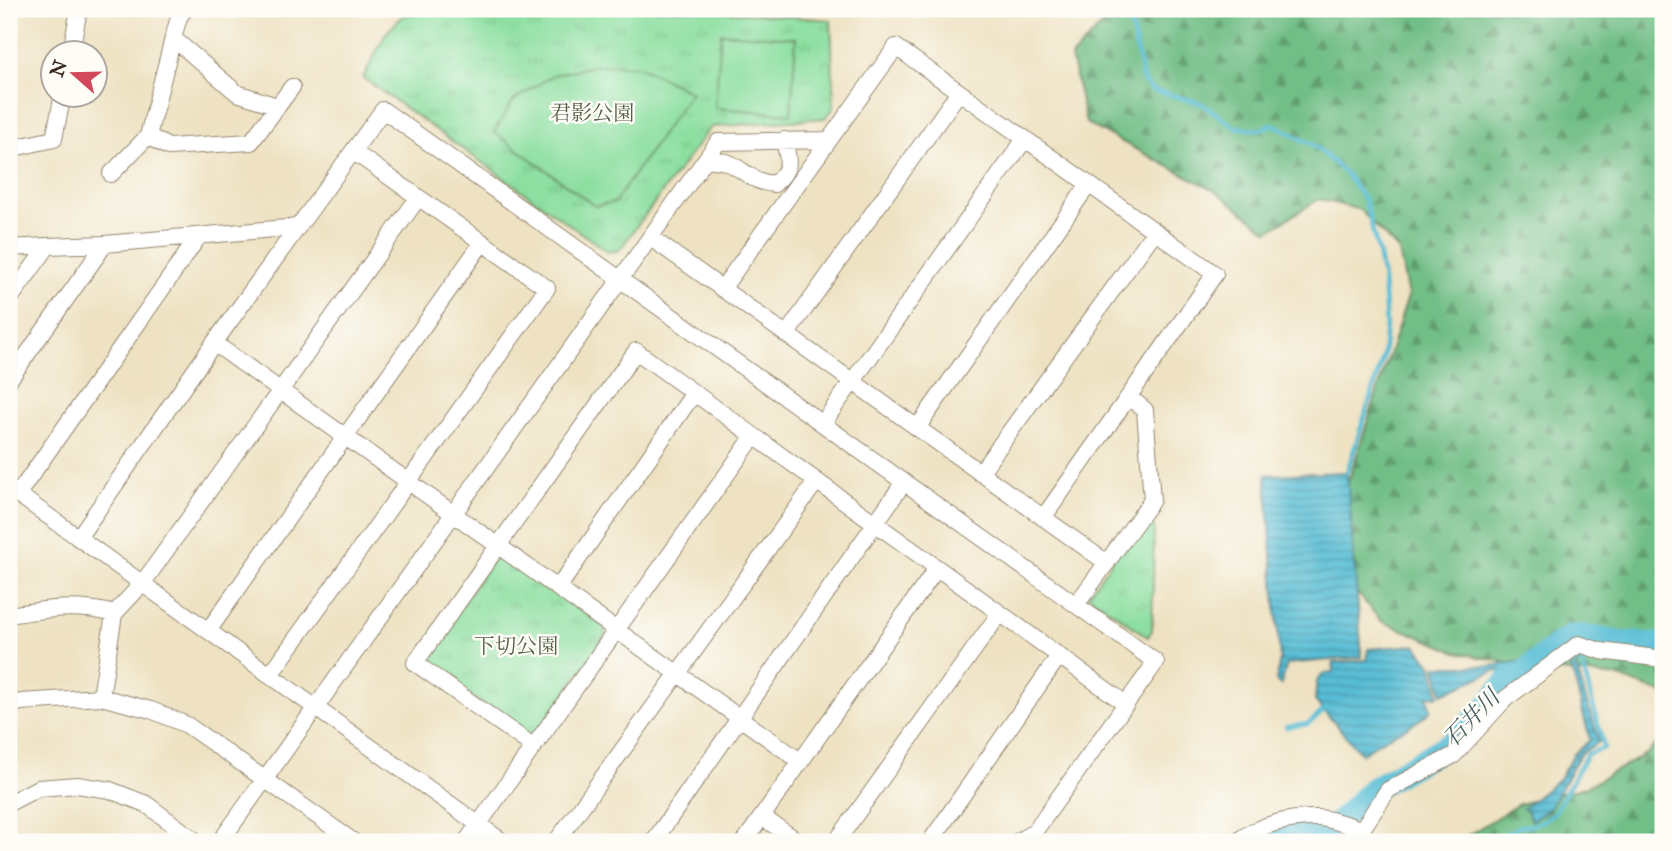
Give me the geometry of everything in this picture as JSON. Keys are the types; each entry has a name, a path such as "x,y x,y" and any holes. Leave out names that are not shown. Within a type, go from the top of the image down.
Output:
{"street":[{"path":"74,38 79,9"},
{"path":"111,174 148,136 179,17 185,9"},
{"path":"173,38 237,93 278,106"},
{"path":"722,289 896,47 1155,231 1215,274 1043,518"},
{"path":"148,136 168,147 251,142 292,87"},
{"path":"786,335 959,92"},
{"path":"9,149 54,139 60,108"},
{"path":"78,538 214,343 383,110 1156,662 1034,832 1017,842"},
{"path":"822,423 1025,139"},
{"path":"706,159 727,162 748,177 774,184 785,175 789,161 784,140"},
{"path":"220,842 718,142 829,140"},
{"path":"270,675 548,288 354,152"},
{"path":"917,428 1089,184"},
{"path":"101,697 114,614 142,584 418,198"},
{"path":"9,248 105,244 298,227"},
{"path":"981,473 1155,231"},
{"path":"199,236 13,491 503,842"},
{"path":"651,239 1107,563"},
{"path":"208,631 482,243"},
{"path":"9,380 105,244"},
{"path":"9,300 48,246"},
{"path":"214,343 800,761"},
{"path":"534,747 415,663 636,351 1126,704"},
{"path":"558,587 694,393"},
{"path":"1076,605 1152,500 1145,410 1129,397"},
{"path":"467,842 754,436"},
{"path":"556,842 816,482"},
{"path":"653,842 904,482"},
{"path":"744,842 937,568"},
{"path":"9,615 44,609 89,607 114,614"},
{"path":"836,842 1000,613"},
{"path":"1237,842 1259,828 1320,818 1362,829 1388,790 1454,755 1505,699 1580,644 1601,651 1663,659"},
{"path":"930,842 1059,656"},
{"path":"9,706 21,702 101,697 151,710 187,725 354,842"},
{"path":"9,803 38,788 77,785 110,790 146,804 197,842"},
{"path":"762,817 799,842"}],"green space":[{"name":"君影公園","path":"430,9 690,9 831,20 834,108 825,118 711,127 619,250 608,252 363,78 386,33 403,16"},
{"path":"1118,9 1663,9 1663,695 1619,677 1531,668 1457,652 1381,621 1349,583 1347,486 1408,296 1399,251 1360,210 1319,199 1268,231 1216,191 1086,123 1071,57"},
{"path":"721,33 796,38 791,114 715,108"},
{"path":"597,65 639,66 691,92 615,202 595,206 494,132 513,101 553,75"},
{"path":"1141,519 1154,527 1152,630 1148,637 1088,595"},
{"name":"下切公園","path":"505,555 605,628 605,636 536,735 526,736 428,665 426,655 495,557"},
{"path":"1663,737 1663,842 1457,842 1519,804 1586,787 1648,753"}],"water":[{"path":"1347,472 1362,657 1287,664 1281,685 1276,681 1280,659 1266,475"},
{"path":"1416,645 1433,667 1439,696 1427,696 1431,710 1362,754 1315,701 1317,681 1322,675 1334,672 1333,663 1367,660 1368,649"},
{"path":"1577,656 1581,659 1576,667 1599,742 1580,754 1549,809 1531,821 1528,812 1523,808 1559,779 1574,754 1590,740 1571,666"},
{"path":"1534,659 1520,669 1494,671 1442,694 1436,666 1491,666"}],"waterway":[{"path":"1128,9 1143,80 1152,90 1201,103 1235,127 1260,130 1273,124 1315,146 1346,174 1365,200 1383,279 1386,325 1383,358 1347,472"},
{"name":"石井川","path":"1249,842 1269,835 1315,835 1331,830 1374,788 1450,744 1487,707 1509,679 1520,676 1571,637 1663,645"},
{"path":"1491,842 1521,826 1542,821 1555,812 1587,754 1604,748 1581,659 1584,649"},
{"name":"石井川","path":"1523,665 1534,663"},
{"path":"1286,727 1308,724 1323,711"},
{"name":"石井川","path":"1274,842 1276,835"}]}
